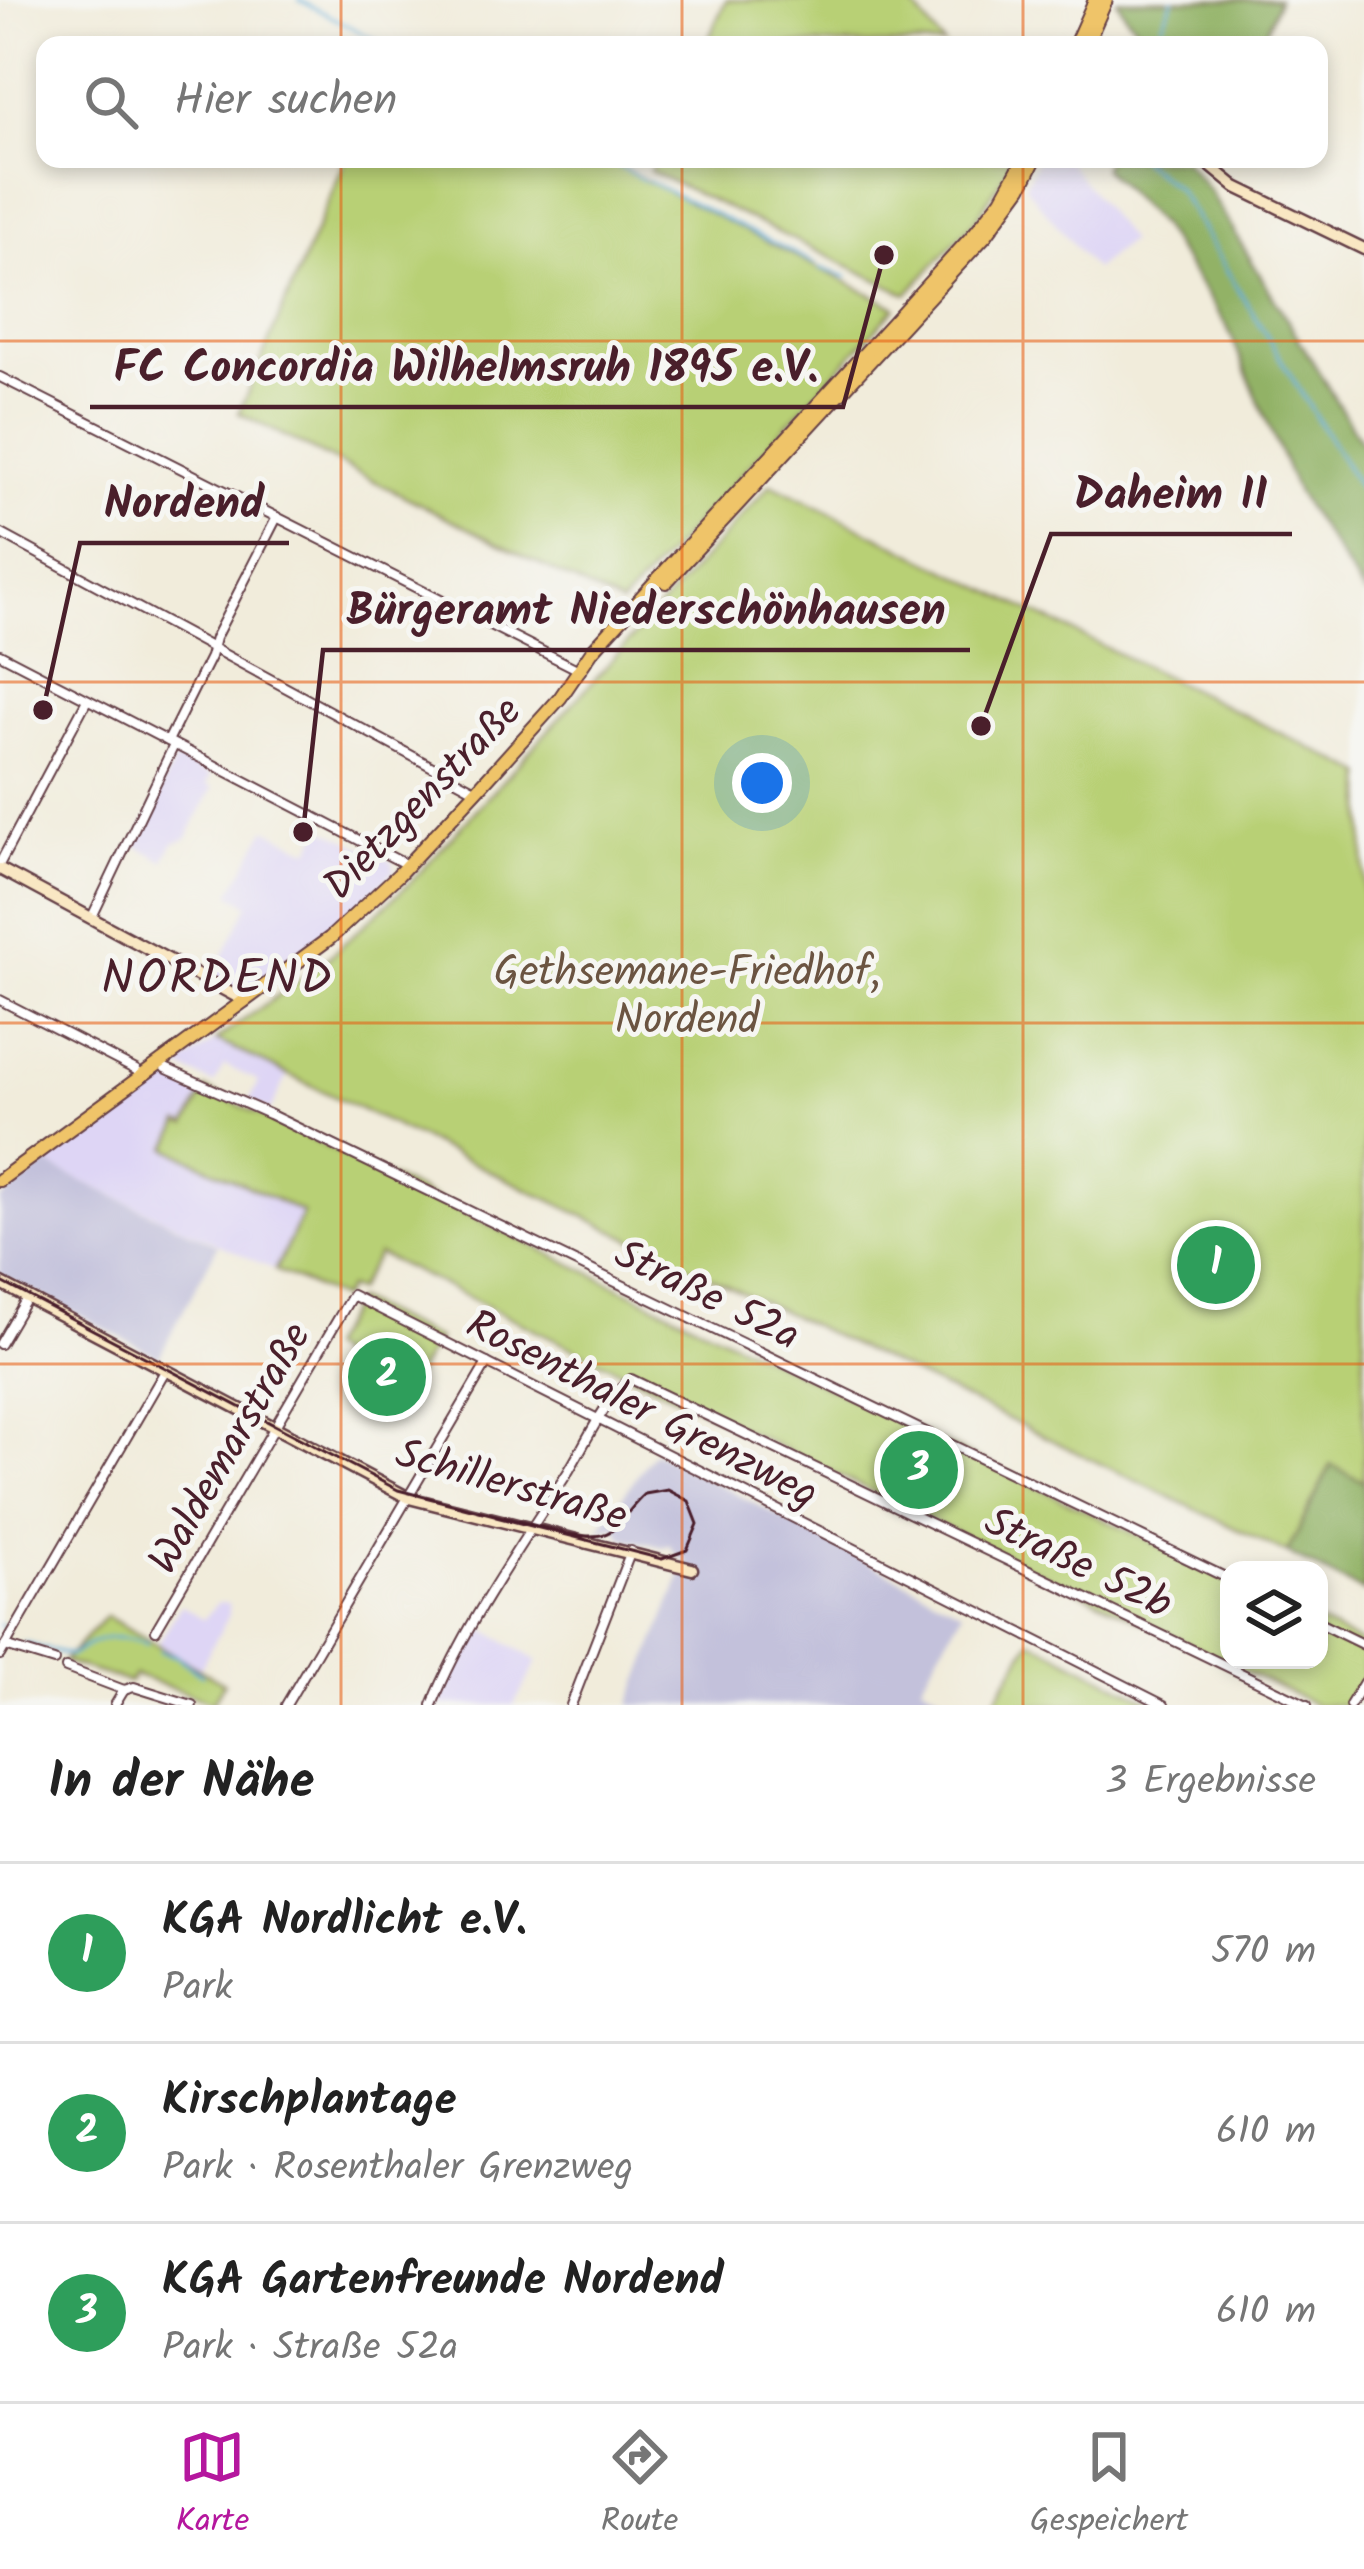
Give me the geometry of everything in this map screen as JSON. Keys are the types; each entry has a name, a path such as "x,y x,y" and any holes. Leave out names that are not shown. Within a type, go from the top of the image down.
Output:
{"main road":[{"path":"1079,36 1095,0"},
{"path":"1090,36 1106,0"},
{"name":"Dietzgenstraße","path":"0,1180 340,931 407,865 476,791 592,651 913,307 989,217 1019,168"},
{"name":"Dietzgenstraße","path":"913,307 997,222 1030,168"}],"street":[{"path":"1213,168 1236,188 1364,249"},
{"path":"0,377 584,666"},
{"path":"92,919 212,647 277,517"},
{"path":"0,533 476,791"},
{"path":"0,654 407,865"},
{"path":"87,700 0,866 245,1000"},
{"path":"0,1000 141,1076"},
{"name":"Straße 52a","path":"161,1062 165,1069 268,1114 1220,1575"},
{"name":"Schillerstraße","path":"0,1283 409,1498 692,1569"},
{"name":"Rosenthaler Grenzweg","path":"352,1294 1163,1705"},
{"name":"Waldemarstraße","path":"156,1630 352,1294"},
{"path":"0,1343 27,1298"},
{"path":"286,1705 487,1363"},
{"path":"54,1661 3,1650 166,1371"},
{"name":"Straße 52b","path":"599,1421 631,1379 1307,1705"},
{"path":"432,1705 448,1666 599,1421"},
{"path":"571,1705 632,1551"},
{"path":"1328,1627 1364,1645"},
{"path":"66,1668 124,1690 134,1687 192,1705"},
{"path":"1350,1705 1364,1682"},
{"path":"115,1705 124,1690"}],"shaded area":[{"path":"1034,168 1073,168 1129,241 1094,270 1025,186"},
{"path":"176,759 211,776 206,784 213,788 186,839 173,843 164,861 134,844"},
{"path":"322,827 393,862 394,871 340,922 244,994 212,977 249,904 230,894 266,829 310,850"},
{"path":"216,1040 288,1075 270,1111 250,1101 258,1081 224,1065 214,1084 179,1067"},
{"path":"166,1077 203,1095 187,1126 180,1123 169,1148 303,1214 275,1270 46,1164"},
{"path":"46,1164 218,1245 159,1357 0,1274 0,1200"},
{"path":"654,1452 963,1611 921,1684 962,1705 630,1705 687,1561 670,1545 622,1538 616,1526 598,1531"},
{"path":"218,1602 229,1603 229,1615 200,1668 156,1647 181,1605 204,1619"},
{"path":"481,1627 538,1661 514,1705 440,1705 454,1670"}],"green space":[{"path":"726,0 909,0 937,36 710,36"},
{"path":"1117,0 1278,0 1264,36 1150,36"},
{"path":"342,168 622,168 896,307 621,605 239,413"},
{"path":"1008,168 978,217 907,294 650,171"},
{"path":"1103,168 1190,168 1210,192 1364,447 1364,593 1297,493 1227,326 1160,226"},
{"name":"Gethsemane-Friedhof, Nordend","path":"771,484 1364,774 1364,1482 1331,1466 1287,1553 216,1040 320,965 411,882"},
{"path":"206,1089 1220,1575 1220,1659 378,1254 356,1291 347,1288 341,1299 275,1270 303,1213 168,1148 180,1123 187,1125"},
{"path":"355,1300 437,1339 396,1409 327,1348"},
{"path":"1331,1465 1364,1482 1364,1592 1328,1574 1328,1561 1303,1561 1287,1553"},
{"path":"106,1616 224,1683 213,1702 134,1675 129,1682 63,1662"},
{"path":"1328,1627 1364,1645 1364,1679 1346,1705 1316,1705 1241,1669 1328,1669"},
{"path":"1031,1640 1158,1705 992,1705"}],"waterway":[{"path":"299,0 368,36"},
{"path":"1162,25 1173,0"},
{"path":"621,168 644,180"},
{"path":"1151,168 1178,190 1364,496"},
{"path":"648,181 684,199"},
{"path":"687,200 773,243"},
{"path":"776,244 816,264"},
{"path":"821,268 847,277"},
{"path":"24,1643 70,1656 107,1638 147,1644"},
{"path":"160,1651 202,1675"}],"tram line":[{"path":"0,1281 398,1490 586,1536 608,1533 645,1494 668,1490 689,1501 698,1524 687,1550 662,1559 496,1517"}],"place":[{"name":"FC Concordia Wilhelmsruh 1895 e.V.","path":"884,255"},
{"name":"Nordend","path":"43,710"},
{"name":"Daheim II","path":"981,726"},
{"name":"Bürgeramt Niederschönhausen","path":"303,832"},
{"name":"KGA Nordlicht e.V.","path":"1216,1265"},
{"name":"Kirschplantage","path":"387,1377"},
{"name":"KGA Gartenfreunde Nordend","path":"919,1470"}],"district":[{"name":"NORDEND","path":"218,976"}]}
